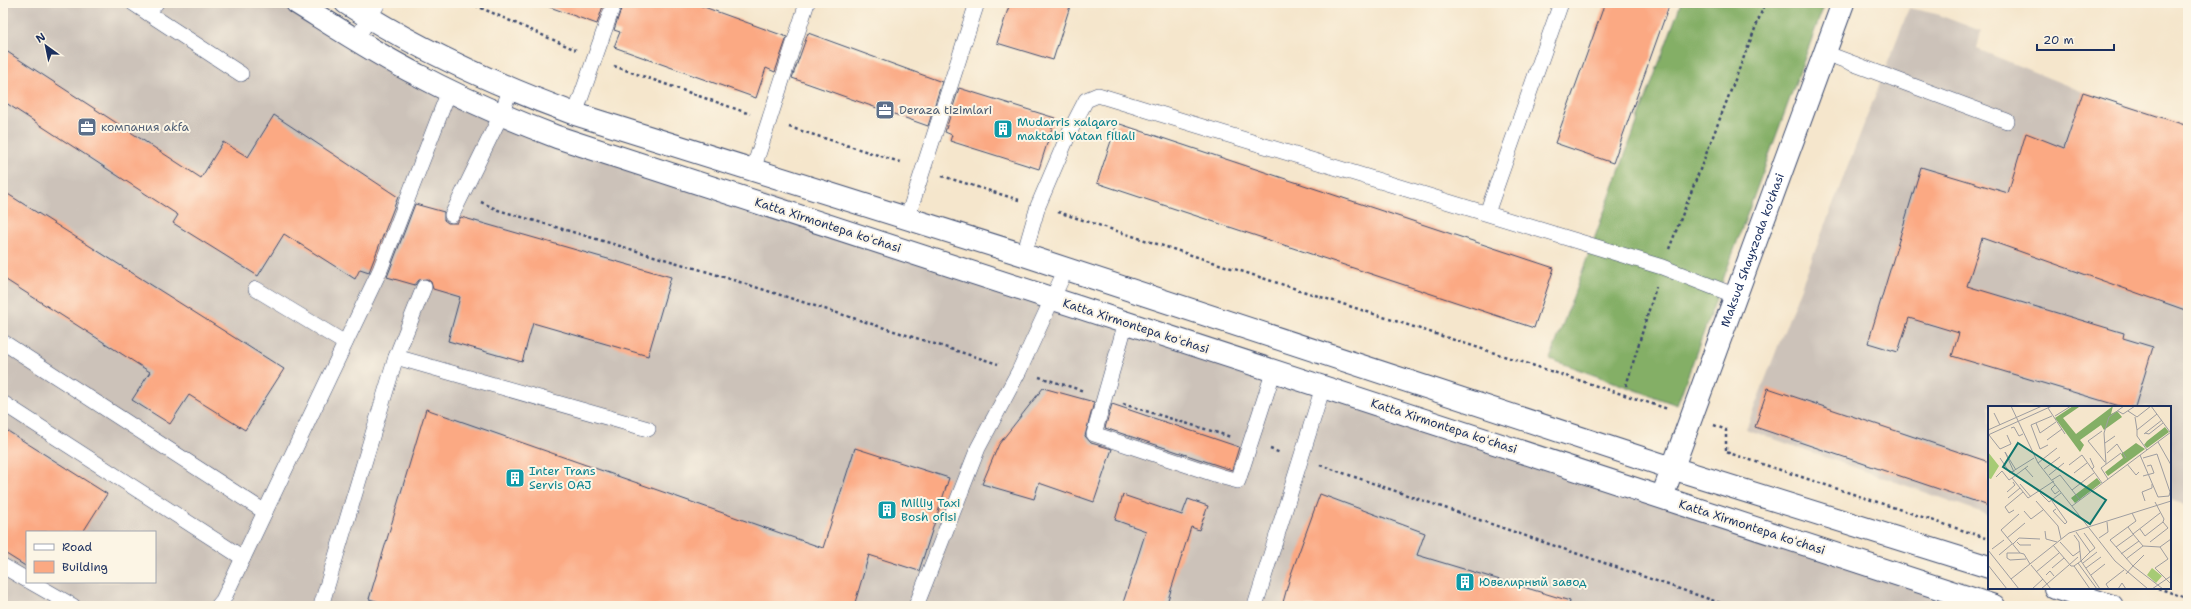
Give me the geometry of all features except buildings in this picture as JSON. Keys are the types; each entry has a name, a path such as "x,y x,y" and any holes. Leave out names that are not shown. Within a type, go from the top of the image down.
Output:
{"main road":[{"name":"Katta Xirmontepa koʻchasi","path":"297,3 356,40 449,90 501,115 565,140 1994,606"},
{"path":"346,3 373,11 430,53 510,90 575,114 1024,255 1672,468 1988,567"},
{"name":"Maksud Shayxzoda ko'chasi","path":"1662,497 1843,3"},
{"path":"2058,589 2112,606"}],"lane":[{"path":"133,3 152,8 241,74"},
{"path":"575,114 614,3"},
{"path":"753,170 807,3"},
{"path":"907,219 977,3"},
{"path":"1487,213 1561,3"},
{"path":"356,40 373,11"},
{"path":"1825,53 2007,121"},
{"path":"218,606 223,600 244,558 380,270 449,90"},
{"path":"452,215 501,115 510,90"},
{"path":"1024,255 1038,206 1070,131 1086,100 1098,95 1662,266 1736,296"},
{"path":"916,606 978,448 1019,371 1066,269"},
{"path":"321,606 396,357 424,287"},
{"path":"256,290 346,343"},
{"path":"1126,322 1094,434 1223,477 1238,481 1274,370"},
{"path":"3,342 265,512"},
{"path":"396,357 648,429"},
{"path":"1255,606 1323,387"},
{"path":"3,403 244,558"},
{"path":"3,566 26,579"},
{"path":"33,583 73,606"}],"path":[{"path":"470,3 594,59 768,120 1691,416 1726,430 1726,452 1988,539"},
{"path":"1626,386 1662,266 1765,3"},
{"path":"2161,589 2186,598"}],"shaded area":[{"path":"3,3 297,3 449,91 1994,606 3,606"},
{"path":"1909,8 1936,14 1981,31 1977,49 2083,92 2188,126 2188,506 2171,500 2171,406 1988,406 1988,515 1746,429"}],"green space":[{"path":"1681,3 1825,3 1677,405 1550,359"}],"place":[{"name":"Deraza tizimlari","path":"885,110"},
{"name":"компания akfa","path":"87,127"},
{"name":"Mudarris xalqaro maktabi Vatan filiali","path":"1003,129"},
{"name":"Inter Trans Servis OAJ","path":"515,478"},
{"name":"Milliy Taxi Bosh ofisi","path":"887,510"},
{"name":"Ювелирный завод","path":"1465,582"}]}
